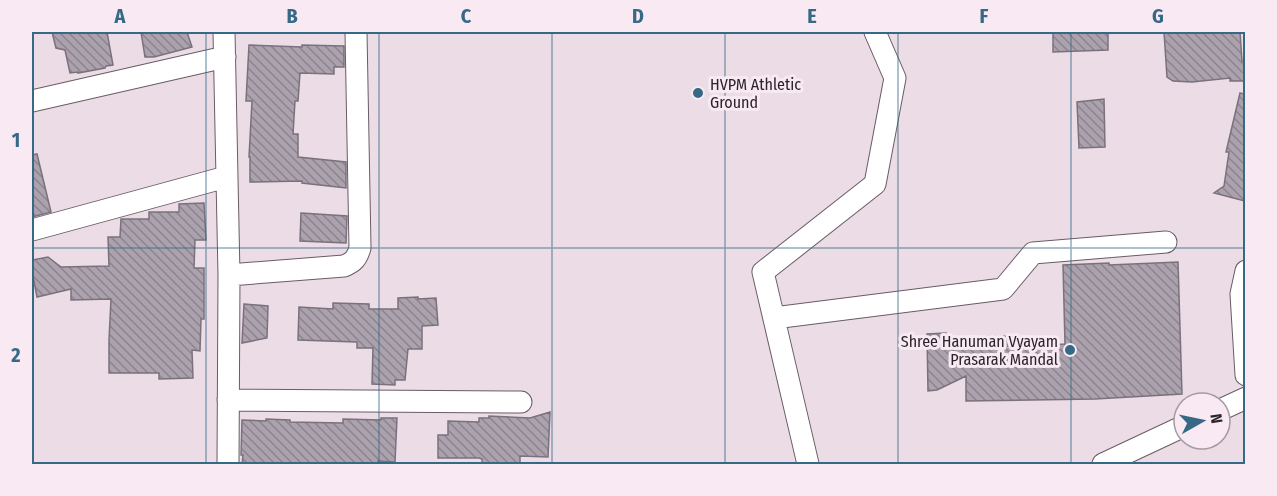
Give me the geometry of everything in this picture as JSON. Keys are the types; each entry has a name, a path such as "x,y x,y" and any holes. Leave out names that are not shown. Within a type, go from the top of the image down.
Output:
{"street":[{"path":"224,32 229,275 228,465"},
{"path":"229,275 344,266 357,257 360,248 356,32"},
{"path":"808,465 763,272 875,184 894,78 875,32"},
{"path":"32,101 225,57"},
{"path":"32,230 226,177"},
{"path":"774,318 1003,289 1033,253 1166,242"},
{"path":"1245,271 1241,294 1245,375"},
{"path":"228,400 522,402"},
{"path":"1103,465 1172,432"}],"building":[{"path":"52,32 107,32 113,65 70,73 65,50 56,48"},
{"path":"141,32 187,32 192,47 154,57 145,57"},
{"path":"1053,32 1108,32 1108,50 1053,52"},
{"path":"1164,32 1240,32 1242,61 1245,61 1245,81 1230,81 1230,78 1192,82 1173,81 1167,77"},
{"path":"249,45 344,46 344,67 334,67 334,74 300,73 293,134 298,134 298,157 346,162 346,188 302,183 302,181 250,182 252,101 246,101"},
{"path":"1240,93 1245,94 1245,201 1214,193 1224,186 1229,152 1226,152"},
{"path":"1104,99 1105,147 1079,148 1077,102"},
{"path":"37,154 51,212 32,217 32,155"},
{"path":"204,203 206,240 195,240 194,268 204,268 204,319 201,319 200,351 192,350 193,378 159,379 159,373 109,373 111,299 71,300 71,289 37,297 32,260 48,257 61,267 109,266 108,237 120,237 121,219 149,219 149,212 179,212 179,204"},
{"path":"301,213 347,216 346,243 300,241"},
{"path":"1178,262 1182,391 1172,391 1172,395 1095,399 966,401 966,376 937,390 928,391 927,334 946,333 946,338 1009,336 1008,346 1065,344 1063,265 1109,263 1109,265"},
{"path":"418,297 418,299 436,298 438,325 422,326 422,349 408,349 405,380 395,380 395,385 372,384 373,348 357,348 357,342 298,340 299,307 333,309 333,303 369,304 369,309 398,309 398,298"},
{"path":"244,304 268,306 267,338 242,343"},
{"path":"550,412 548,457 520,456 520,465 482,465 482,459 479,458 438,458 438,435 448,435 448,421 479,422 479,418 489,418 489,416 530,418"},
{"path":"381,418 397,418 395,462 378,461 378,464 354,463 354,465 242,465 242,420 343,423 343,419 381,420"}],"place":[{"name":"HVPM Athletic Ground","path":"698,93"},
{"name":"Shree Hanuman Vyayam Prasarak Mandal","path":"1070,350"}]}
